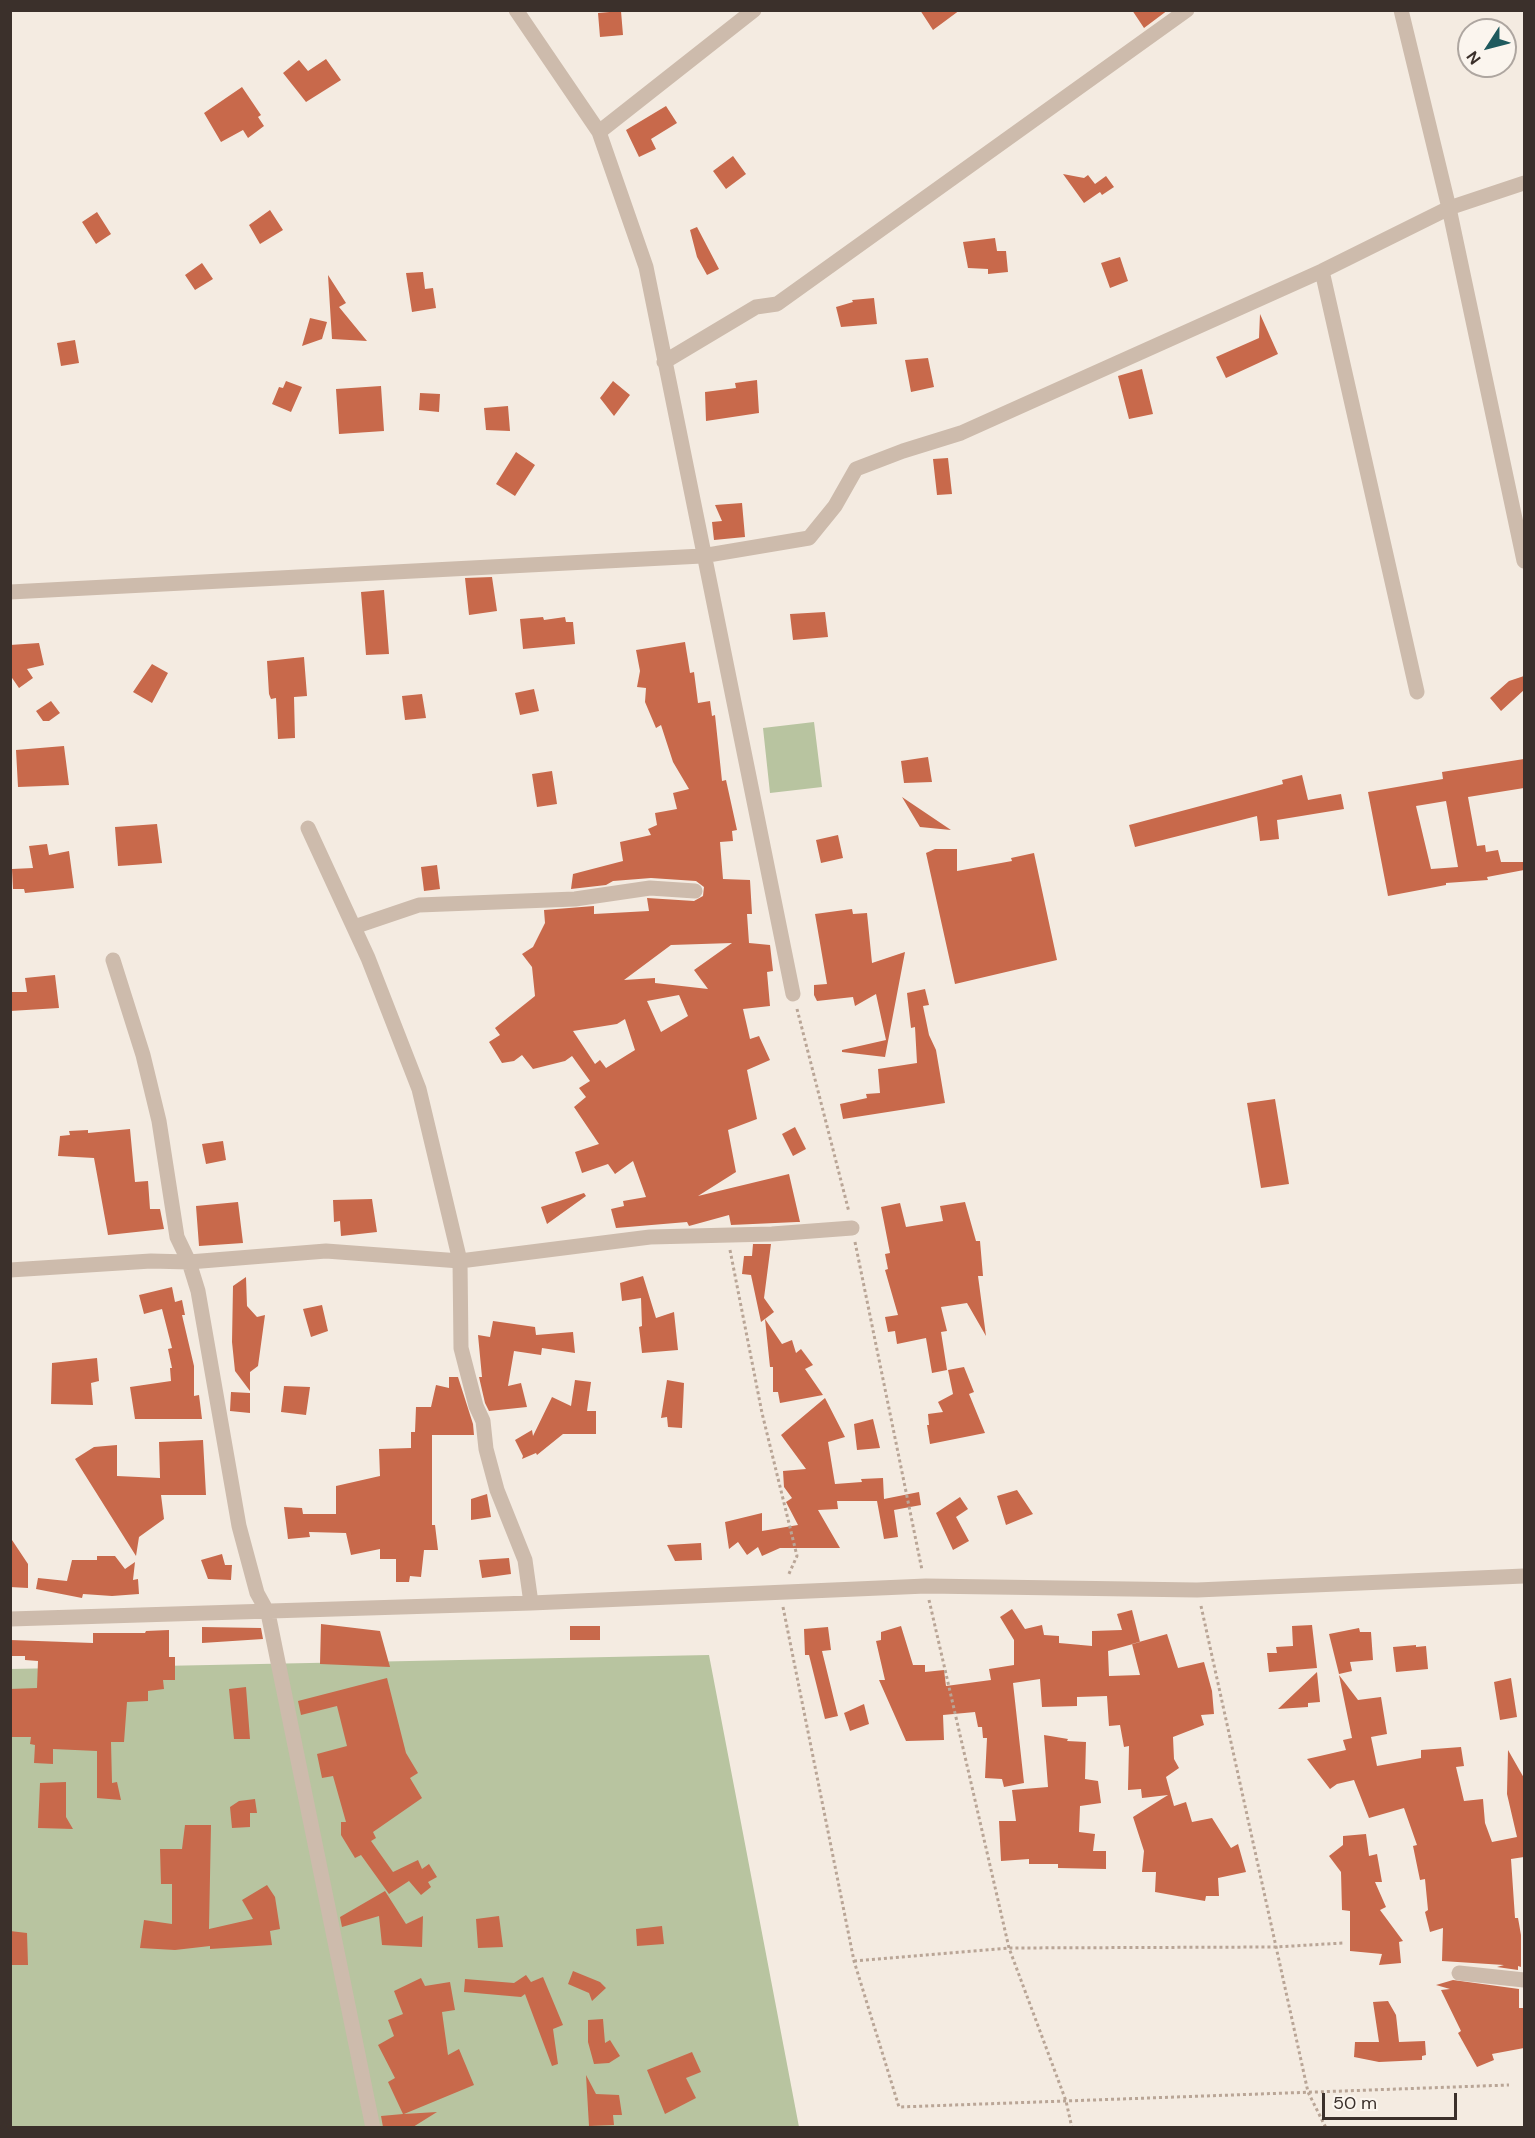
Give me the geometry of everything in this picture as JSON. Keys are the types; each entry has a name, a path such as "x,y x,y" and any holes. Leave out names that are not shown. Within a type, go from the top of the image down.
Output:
{"street":[{"path":"516,10 599,132 646,267 702,556 793,994"},
{"path":"599,132 754,10"},
{"path":"664,362 756,307 777,304 1187,10"},
{"path":"1401,10 1449,208 1524,561"},
{"path":"10,592 702,556 809,538 835,506 856,469 961,433 1322,271 1449,208 1524,183"},
{"path":"1322,271 1417,692"},
{"path":"308,828 354,927 419,1089 460,1261 461,1348 476,1406 483,1421 486,1449 497,1490 525,1560 531,1603"},
{"path":"354,927 419,905 575,899 650,888 695,891"},
{"path":"113,960 159,1121 177,1237 189,1262 198,1292 239,1526 257,1593 268,1613 373,2127"},
{"path":"10,1270 151,1261 189,1262 319,1251 460,1261 650,1237 727,1236 852,1228"},
{"path":"10,1619 268,1613 780,1594 926,1586 1197,1590 1524,1576"},
{"path":"1459,1973 1524,1980"}],"path":[{"path":"793,994 841,1173 926,1586 1009,1948 1066,2101 1072,2127"},
{"path":"727,1236 762,1413 797,1556 780,1594 854,1961 899,2107 1509,2085"},
{"path":"1197,1590 1308,2092 1326,2127"},
{"path":"854,1961 1009,1948 1276,1947 1343,1943"}],"green space":[{"path":"814,722 822,787 770,793 763,728"},
{"path":"709,1655 799,2127 11,2127 10,1669"}],"building":[{"path":"920,10 960,10 933,30"},
{"path":"1132,10 1168,10 1144,28"},
{"path":"621,11 623,35 600,37 598,13"},
{"path":"326,59 341,80 306,102 283,73 299,60 308,71"},
{"path":"242,87 261,115 258,117 264,126 248,138 243,130 221,142 204,113"},
{"path":"666,106 677,123 651,139 656,149 639,157 626,130"},
{"path":"733,156 746,174 726,189 713,171"},
{"path":"1063,174 1084,178 1088,175 1095,184 1106,176 1114,187 1102,195 1100,192 1084,203"},
{"path":"270,210 283,230 260,244 249,225"},
{"path":"97,212 111,234 96,244 82,222"},
{"path":"697,227 719,269 707,275 697,257 690,230"},
{"path":"995,238 997,251 1006,251 1008,272 988,274 988,269 968,268 963,242"},
{"path":"1120,257 1128,281 1110,288 1101,263"},
{"path":"202,263 213,279 195,290 185,275"},
{"path":"423,272 425,289 433,288 436,308 412,312 406,273"},
{"path":"328,275 346,303 339,307 367,341 332,339"},
{"path":"874,298 877,324 841,327 836,307 853,302 852,300"},
{"path":"1260,314 1278,354 1226,378 1216,357 1259,338"},
{"path":"310,318 327,322 322,339 302,346"},
{"path":"75,340 79,363 61,366 57,343"},
{"path":"928,358 934,387 911,392 905,360"},
{"path":"1142,369 1153,414 1129,419 1118,376"},
{"path":"757,380 759,413 706,421 705,392 736,388 735,383"},
{"path":"286,381 302,387 291,412 272,404 279,387 283,388"},
{"path":"613,381 630,395 614,416 600,398"},
{"path":"381,386 384,431 339,434 336,389"},
{"path":"420,393 440,394 439,412 419,410"},
{"path":"508,406 510,431 486,430 484,408"},
{"path":"516,452 535,465 515,496 496,484"},
{"path":"948,458 952,494 937,495 933,459"},
{"path":"742,503 745,537 714,540 712,522 722,521 715,505"},
{"path":"492,577 497,611 469,615 465,578"},
{"path":"384,590 389,654 366,655 361,592"},
{"path":"825,612 828,637 793,640 790,614"},
{"path":"543,617 544,620 565,617 566,622 573,622 575,644 523,649 520,619"},
{"path":"685,642 690,673 694,672 698,703 710,701 712,716 715,715 722,781 726,780 737,830 732,831 733,841 720,842 723,879 750,880 752,914 747,914 749,943 770,945 773,971 767,972 770,1006 743,1009 750,1039 759,1036 770,1060 747,1070 757,1119 728,1130 736,1172 698,1196 789,1174 800,1222 731,1225 729,1215 689,1226 687,1222 616,1228 611,1209 624,1206 623,1201 646,1197 633,1161 615,1174 608,1164 582,1173 575,1152 599,1144 574,1107 586,1097 579,1088 590,1081 572,1056 565,1061 533,1069 522,1055 514,1061 502,1063 489,1042 500,1035 495,1028 535,996 532,967 522,954 533,947 545,923 544,910 594,906 594,914 649,911 647,898 694,901 703,896 704,887 696,881 651,878 613,881 606,885 571,889 573,874 623,861 620,842 651,835 648,829 657,825 655,813 677,809 673,793 689,789 673,762 661,725 656,728 645,702 646,688 637,687 640,671 636,650","holes":["732,943 694,970 708,989 655,983 655,978 624,980 671,945","679,995 688,1016 661,1032 647,1001","625,1019 635,1050 606,1068 600,1060 595,1064 573,1031 617,1024"]},
{"path":"39,643 44,665 27,669 33,678 19,688 10,675 10,645"},
{"path":"304,657 307,696 294,697 295,738 278,739 276,698 271,699 269,694 267,661"},
{"path":"152,664 168,673 152,703 133,692"},
{"path":"1524,676 1524,690 1501,711 1490,698 1509,681"},
{"path":"534,689 539,711 520,715 515,693"},
{"path":"422,694 426,718 405,720 402,696"},
{"path":"51,701 60,713 49,721 43,721 36,711"},
{"path":"64,746 69,785 18,787 16,750"},
{"path":"928,757 932,782 904,783 901,761"},
{"path":"1524,759 1524,788 1468,797 1477,846 1485,845 1486,852 1498,850 1501,862 1524,862 1524,870 1487,877 1488,880 1446,883 1446,885 1388,896 1368,792 1443,779 1442,772","holes":["1446,801 1458,867 1431,869 1416,806"]},
{"path":"552,771 557,804 537,807 532,774"},
{"path":"1302,775 1308,800 1341,794 1344,809 1277,820 1279,839 1260,841 1257,816 1135,847 1129,825 1283,784 1282,780"},
{"path":"902,797 951,830 920,827"},
{"path":"157,824 162,863 118,866 115,827"},
{"path":"838,835 843,858 821,863 816,840"},
{"path":"47,844 49,855 69,851 74,888 25,893 24,889 13,889 12,869 33,868 29,846"},
{"path":"935,849 957,849 957,871 1012,861 1011,858 1034,853 1057,960 955,984 926,853"},
{"path":"437,865 440,889 424,891 421,867"},
{"path":"852,909 853,914 867,913 872,963 905,952 885,1057 842,1052 842,1050 886,1040 876,994 855,1006 853,997 817,1001 814,995 814,985 827,984 815,914"},
{"path":"55,975 59,1008 10,1011 10,992 27,992 25,978"},
{"path":"925,989 929,1005 923,1006 929,1035 936,1050 945,1103 843,1119 840,1104 867,1098 866,1094 880,1093 878,1069 917,1063 915,1027 911,1028 907,993"},
{"path":"1275,1099 1289,1184 1261,1188 1247,1103"},
{"path":"795,1127 806,1149 793,1156 782,1134"},
{"path":"130,1129 135,1182 148,1181 150,1209 160,1209 164,1229 108,1235 94,1158 58,1156 60,1136 70,1135 69,1131 88,1130 88,1133"},
{"path":"223,1141 226,1160 206,1164 202,1144"},
{"path":"584,1193 586,1196 547,1224 541,1207"},
{"path":"372,1199 377,1232 341,1236 340,1221 334,1222 333,1200"},
{"path":"238,1202 243,1243 199,1246 196,1206"},
{"path":"965,1202 976,1241 980,1241 983,1276 978,1276 986,1336 967,1303 941,1307 947,1331 941,1332 947,1370 932,1373 926,1338 897,1344 895,1331 888,1332 885,1317 898,1315 885,1270 888,1269 885,1254 890,1253 881,1207 900,1203 906,1227 943,1221 940,1206"},
{"path":"753,1244 771,1244 764,1298 774,1312 761,1322 751,1275 742,1274 744,1256 752,1256"},
{"path":"643,1276 656,1318 674,1312 678,1350 642,1353 639,1327 642,1326 641,1298 622,1301 620,1283"},
{"path":"246,1277 247,1306 257,1317 265,1315 258,1366 250,1372 250,1391 235,1371 232,1342 233,1286"},
{"path":"172,1287 175,1302 182,1300 185,1315 182,1315 194,1366 194,1396 199,1395 202,1419 135,1419 130,1387 171,1381 170,1368 172,1368 168,1349 172,1348 162,1309 144,1314 139,1295"},
{"path":"322,1305 328,1331 311,1337 303,1309"},
{"path":"765,1319 782,1344 792,1340 796,1353 801,1349 813,1365 805,1369 823,1395 780,1403 778,1392 773,1392 773,1367 770,1367"},
{"path":"493,1321 535,1327 536,1335 573,1332 575,1353 542,1348 541,1355 514,1351 508,1386 521,1383 527,1407 489,1411 485,1403 479,1377 482,1377 478,1335 490,1337"},
{"path":"97,1358 99,1381 91,1383 93,1405 51,1404 52,1363"},
{"path":"964,1367 974,1392 969,1394 985,1433 930,1444 928,1414 943,1412 938,1402 953,1394 948,1370"},
{"path":"449,1377 458,1377 473,1424 474,1435 432,1435 432,1525 435,1525 438,1550 424,1550 421,1577 410,1576 409,1582 396,1582 396,1559 380,1559 380,1549 351,1555 346,1533 309,1532 310,1537 288,1539 284,1507 302,1508 303,1514 336,1514 336,1486 380,1476 379,1449 411,1448 411,1432 415,1432 416,1407 431,1407 436,1385 449,1388"},
{"path":"575,1380 591,1382 587,1411 596,1411 596,1434 563,1434 537,1455 536,1453 522,1459 523,1456 515,1440 532,1430 533,1436 552,1397 571,1406"},
{"path":"667,1380 684,1383 682,1428 668,1427 667,1417 661,1418"},
{"path":"284,1386 310,1387 306,1415 281,1412"},
{"path":"231,1392 250,1393 250,1413 230,1411"},
{"path":"825,1398 845,1437 828,1442 835,1484 883,1478 884,1499 919,1492 921,1505 894,1510 898,1537 884,1539 877,1501 837,1501 838,1509 818,1510 840,1548 780,1548 762,1556 758,1547 747,1555 738,1542 729,1549 725,1522 762,1513 762,1531 798,1525 786,1502 792,1498 784,1487 783,1471 806,1469 781,1435"},
{"path":"873,1419 880,1448 857,1450 854,1424"},
{"path":"203,1440 206,1495 161,1495 164,1519 139,1537 136,1556 75,1459 94,1447 117,1445 117,1476 160,1478 159,1442"},
{"path":"1017,1490 1033,1514 1006,1525 997,1496"},
{"path":"487,1494 491,1517 471,1520 471,1499"},
{"path":"960,1497 968,1509 956,1517 969,1541 953,1550 936,1513"},
{"path":"10,1537 28,1564 28,1588 10,1587"},
{"path":"701,1543 702,1560 675,1561 667,1545"},
{"path":"222,1554 225,1565 232,1565 231,1580 208,1579 201,1560"},
{"path":"97,1556 115,1556 125,1569 135,1562 133,1580 138,1579 139,1594 112,1596 83,1594 82,1598 36,1589 38,1578 67,1581 72,1560 97,1560"},
{"path":"509,1558 511,1574 482,1578 479,1560"},
{"path":"1012,1609 1025,1629 1042,1625 1044,1635 1059,1636 1059,1643 1092,1646 1092,1631 1122,1630 1117,1614 1132,1610 1140,1642 1167,1634 1178,1668 1204,1662 1212,1691 1214,1714 1201,1715 1204,1725 1173,1737 1174,1759 1179,1768 1166,1777 1174,1806 1186,1802 1192,1822 1212,1818 1231,1848 1238,1844 1246,1872 1218,1878 1219,1896 1206,1896 1205,1901 1155,1892 1156,1872 1142,1872 1144,1851 1133,1817 1168,1795 1142,1798 1141,1789 1128,1790 1129,1746 1124,1747 1120,1725 1109,1726 1107,1696 1077,1697 1077,1706 1042,1707 1040,1679 1013,1683 1024,1783 1004,1787 1002,1779 985,1778 987,1738 983,1738 982,1727 978,1727 975,1712 943,1715 944,1740 906,1741 879,1680 885,1680 876,1641 881,1640 881,1632 901,1626 913,1665 925,1665 925,1672 944,1670 946,1686 991,1680 989,1669 1014,1665 1014,1640 1000,1617","holes":["1132,1644 1140,1675 1109,1676 1108,1651"]},
{"path":"321,1624 380,1631 390,1667 320,1664"},
{"path":"1312,1625 1317,1668 1269,1672 1267,1653 1277,1653 1276,1647 1293,1646 1292,1626"},
{"path":"570,1626 600,1626 600,1640 570,1640"},
{"path":"202,1627 261,1628 263,1639 202,1643"},
{"path":"828,1627 831,1650 822,1651 838,1716 825,1719 809,1655 805,1655 804,1629"},
{"path":"1359,1628 1360,1632 1371,1632 1373,1660 1350,1662 1352,1671 1339,1674 1329,1634"},
{"path":"169,1630 169,1657 175,1657 175,1680 163,1680 164,1689 148,1691 148,1701 127,1702 124,1742 111,1742 112,1783 117,1782 121,1800 97,1798 97,1751 53,1749 53,1764 34,1763 35,1745 30,1744 31,1737 10,1737 10,1689 37,1688 38,1661 25,1660 25,1656 10,1656 10,1640 93,1643 93,1633 145,1633 146,1631"},
{"path":"1416,1645 1416,1647 1426,1646 1428,1669 1396,1672 1393,1647"},
{"path":"1317,1672 1320,1702 1308,1703 1308,1707 1278,1709"},
{"path":"1339,1675 1358,1700 1381,1697 1387,1734 1371,1737 1377,1766 1421,1758 1421,1750 1461,1747 1464,1766 1456,1767 1464,1801 1483,1799 1485,1823 1492,1842 1517,1837 1507,1794 1508,1750 1524,1778 1524,1857 1511,1859 1515,1918 1518,1918 1521,1935 1521,1967 1518,1966 1518,1970 1497,1967 1504,1965 1442,1961 1443,1928 1430,1932 1425,1912 1428,1910 1425,1879 1420,1880 1413,1846 1417,1845 1404,1808 1369,1818 1354,1780 1337,1784 1330,1789 1307,1759 1346,1750 1343,1740 1352,1738"},
{"path":"387,1678 406,1753 418,1773 410,1778 422,1798 373,1832 376,1838 371,1841 393,1872 418,1860 422,1869 429,1864 437,1877 428,1882 431,1887 421,1895 409,1881 389,1894 361,1855 355,1858 341,1835 341,1822 346,1822 333,1776 322,1778 317,1754 347,1746 337,1706 301,1715 298,1701"},
{"path":"1511,1678 1517,1717 1500,1720 1494,1682"},
{"path":"246,1687 250,1739 234,1739 229,1689"},
{"path":"864,1704 869,1724 850,1731 844,1713"},
{"path":"1044,1735 1068,1739 1067,1741 1086,1742 1085,1779 1098,1781 1101,1803 1080,1806 1079,1832 1095,1834 1093,1851 1106,1851 1106,1869 1058,1868 1058,1864 1029,1864 1029,1859 1001,1861 999,1821 1016,1821 1012,1790 1048,1787"},
{"path":"66,1782 66,1817 73,1829 38,1828 40,1783"},
{"path":"255,1799 257,1813 250,1813 250,1827 232,1828 230,1807 239,1801"},
{"path":"185,1825 211,1825 209,1929 253,1919 242,1900 267,1885 275,1897 280,1929 270,1931 272,1945 210,1949 210,1946 175,1950 140,1948 144,1920 172,1924 172,1884 161,1884 160,1849 182,1849"},
{"path":"1366,1834 1369,1856 1377,1854 1382,1882 1375,1882 1386,1907 1380,1910 1403,1941 1399,1942 1401,1963 1379,1965 1382,1954 1350,1951 1350,1911 1342,1910 1341,1872 1329,1856 1343,1845 1343,1836"},
{"path":"385,1891 406,1924 423,1916 422,1947 382,1945 379,1916 342,1927 340,1917"},
{"path":"499,1916 503,1947 478,1948 476,1919"},
{"path":"662,1926 664,1944 637,1946 636,1929"},
{"path":"10,1931 27,1933 28,1965 10,1965"},
{"path":"573,1971 600,1982 606,1988 592,2001 589,1993 568,1984"},
{"path":"526,1975 531,1982 543,1977 563,2025 553,2029 558,2064 552,2066 525,1994 521,1997 464,1992 465,1979 514,1983"},
{"path":"421,1978 425,1986 450,1982 455,2010 442,2012 448,2055 459,2049 474,2085 404,2114 437,2112 413,2127 383,2127 381,2116 403,2114 388,2082 395,2078 378,2045 394,2036 388,2020 403,2014 394,1991"},
{"path":"1453,1980 1519,1989 1519,2008 1524,2008 1524,2048 1492,2054 1494,2060 1477,2067 1458,2033 1461,2031 1441,1990 1450,1989 1436,1985"},
{"path":"1388,2001 1396,2015 1399,2042 1425,2041 1426,2055 1422,2056 1422,2060 1379,2062 1354,2057 1355,2042 1379,2042 1373,2002"},
{"path":"603,2019 605,2043 610,2040 620,2056 609,2063 594,2064 588,2042 588,2020"},
{"path":"692,2052 701,2072 686,2078 696,2098 665,2114 647,2070"},
{"path":"586,2075 596,2094 619,2095 622,2115 613,2115 614,2125 589,2126"}]}
